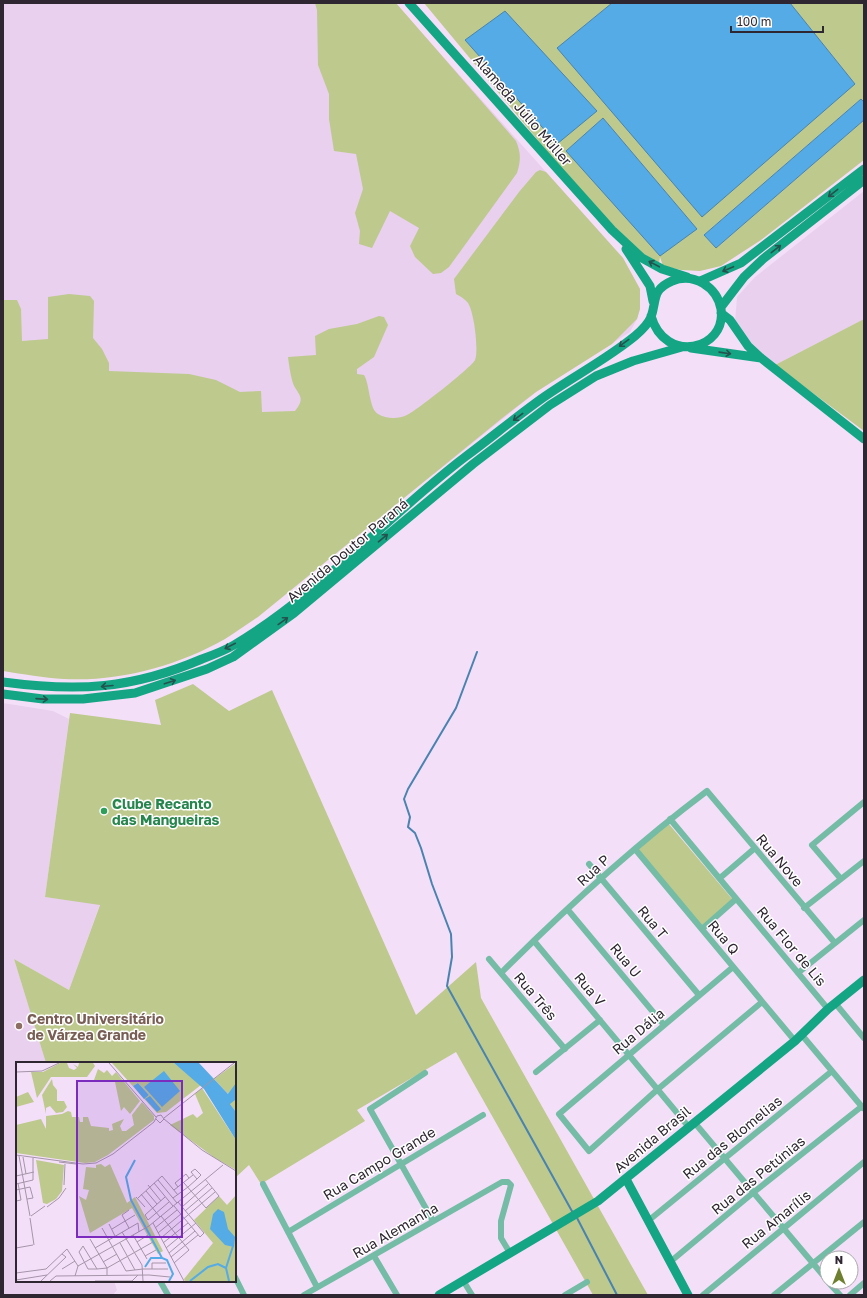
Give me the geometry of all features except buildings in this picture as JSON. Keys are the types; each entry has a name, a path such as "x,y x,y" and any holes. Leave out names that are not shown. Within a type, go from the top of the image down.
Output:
{"main road":[{"name":"Alameda Júlio Müller","path":"412,4 543,154 612,230 642,258 662,269 690,278"},
{"path":"700,281 741,264 864,169"},
{"path":"721,310 744,277 763,259 864,180"},
{"name":"Alameda Júlio Müller","path":"612,230 639,267 650,286 653,301"},
{"path":"685,347 699,345 708,340 715,332 719,323 721,310 717,296 710,287 700,281 690,278 672,281 661,289 653,301 652,316 654,327 661,337 671,344 685,347 761,358"},
{"path":"721,310 730,320 748,346 761,358 864,439"},
{"name":"Avenida Doutor Paraná","path":"3,682 45,688 76,688 118,684 158,675 190,664 233,646 294,603 460,461 545,396 592,367 634,336 652,316"},
{"name":"Avenida Doutor Paraná","path":"4,694 42,699 82,699 135,693 207,669 233,657 294,613 473,464 550,405 596,376 633,361 685,347"},
{"name":"Avenida Brasil","path":"439,1295 464,1282 598,1201 798,1038 832,1006 864,980"},
{"path":"626,1179 688,1295"}],"street":[{"name":"Rua P","path":"501,973 601,878 670,819 707,791"},
{"name":"Rua Nove","path":"707,791 835,943"},
{"path":"841,879 812,845 864,802"},
{"name":"Rua Flor de Lis","path":"670,819 798,973 864,1038"},
{"name":"Rua Q","path":"635,848 762,1002 832,1071 863,1108"},
{"path":"720,878 754,848"},
{"path":"804,908 864,861"},
{"name":"Rua T","path":"589,864 698,995"},
{"path":"702,929 736,899"},
{"name":"Rua U","path":"568,910 664,1025"},
{"path":"798,973 864,920"},
{"name":"Rua V","path":"534,941 658,1089 726,1158 819,1271"},
{"name":"Rua Três","path":"489,959 565,1049"},
{"name":"Rua Dália","path":"658,1089 589,1151 559,1114 733,966"},
{"path":"658,1089 762,1002"},
{"path":"536,1072 600,1020"},
{"name":"Rua das Blomelias","path":"648,1221 832,1071"},
{"path":"426,1073 370,1109 399,1164 433,1221"},
{"name":"Rua das Petúnias","path":"670,1262 754,1192 863,1108"},
{"name":"Rua Campo Grande","path":"288,1232 399,1164 483,1115"},
{"name":"Rua Amarílis","path":"703,1295 864,1162"},
{"name":"Rua Alemanha","path":"304,1295 497,1184 508,1182 511,1185 501,1221 501,1238 510,1253"},
{"path":"263,1184 317,1287"},
{"path":"774,1295 864,1222"},
{"path":"374,1256 397,1295"},
{"path":"236,1279 244,1295"},
{"path":"161,1282 168,1295"},
{"path":"464,1282 472,1295"},
{"path":"565,1295 587,1282"},
{"path":"850,1295 864,1283"}],"shaded area":[{"path":"3,3 395,3 623,258 640,289 640,309 637,319 630,332 536,392 434,474 3,377"},
{"path":"864,191 864,319 775,365 740,332 735,322 737,297 755,277"},
{"name":"Centro Universitário de Várzea Grande","path":"3,703 53,711 69,719 45,897 100,904 69,990 14,959 46,1062 16,1062 16,1282 114,1282 117,1290 113,1295 3,1295"}],"green space":[{"path":"315,3 396,3 516,141 520,157 517,173 449,267 441,273 433,274 415,257 410,246 419,228 390,211 372,248 359,244 360,231 355,213 363,189 356,154 334,151 329,119 329,94 318,65 317,10"},
{"path":"424,3 612,3 558,48 855,84 790,3 864,3 864,102 861,99 704,235 716,248 864,120 864,160 761,240 721,266 700,271 681,270 663,266 660,257 659,263 637,250 551,156","holes":["603,118 696,229 566,151"]},
{"path":"540,170 546,172 623,258 640,289 640,309 637,319 612,344 536,392 258,617 207,649 168,664 147,670 105,678 64,679 3,671 3,300 17,300 21,309 22,341 48,339 48,297 69,294 90,296 94,301 93,338 102,349 109,363 109,371 189,374 216,380 240,392 261,391 262,412 295,411 299,406 301,398 292,380 288,357 316,355 315,336 329,329 357,324 379,316 384,317 388,325 374,357 357,369 357,374 364,375 371,402 378,414 392,418 400,417 407,415 432,398 465,371 475,360 476,340 472,314 468,303 456,294 454,279 519,192 536,172"},
{"path":"864,319 864,431 775,365"},
{"path":"193,684 229,711 272,690 416,1015 476,962 481,998 648,1295 593,1295 456,1052 357,1110 365,1121 261,1184 249,1165 236,1177 236,1062 46,1062 14,959 69,990 100,905 45,897 70,713 161,725 155,700"},
{"path":"668,823 733,900 702,926 637,849"}],"water":[{"path":"612,3 790,3 855,84 702,217 557,48"},
{"path":"505,11 597,111 557,144 465,40"},
{"path":"861,99 864,102 864,120 716,248 704,235"},
{"path":"603,118 697,229 660,256 566,151"}],"waterway":[{"path":"477,652 456,708 408,789 404,799 410,817 408,827 415,833 451,934 452,957 447,986 573,1213"},
{"path":"576,1216 617,1295"}],"place":[{"name":"Clube Recanto das Mangueiras","path":"104,811"},
{"name":"Centro Universitário de Várzea Grande","path":"19,1026"}]}
